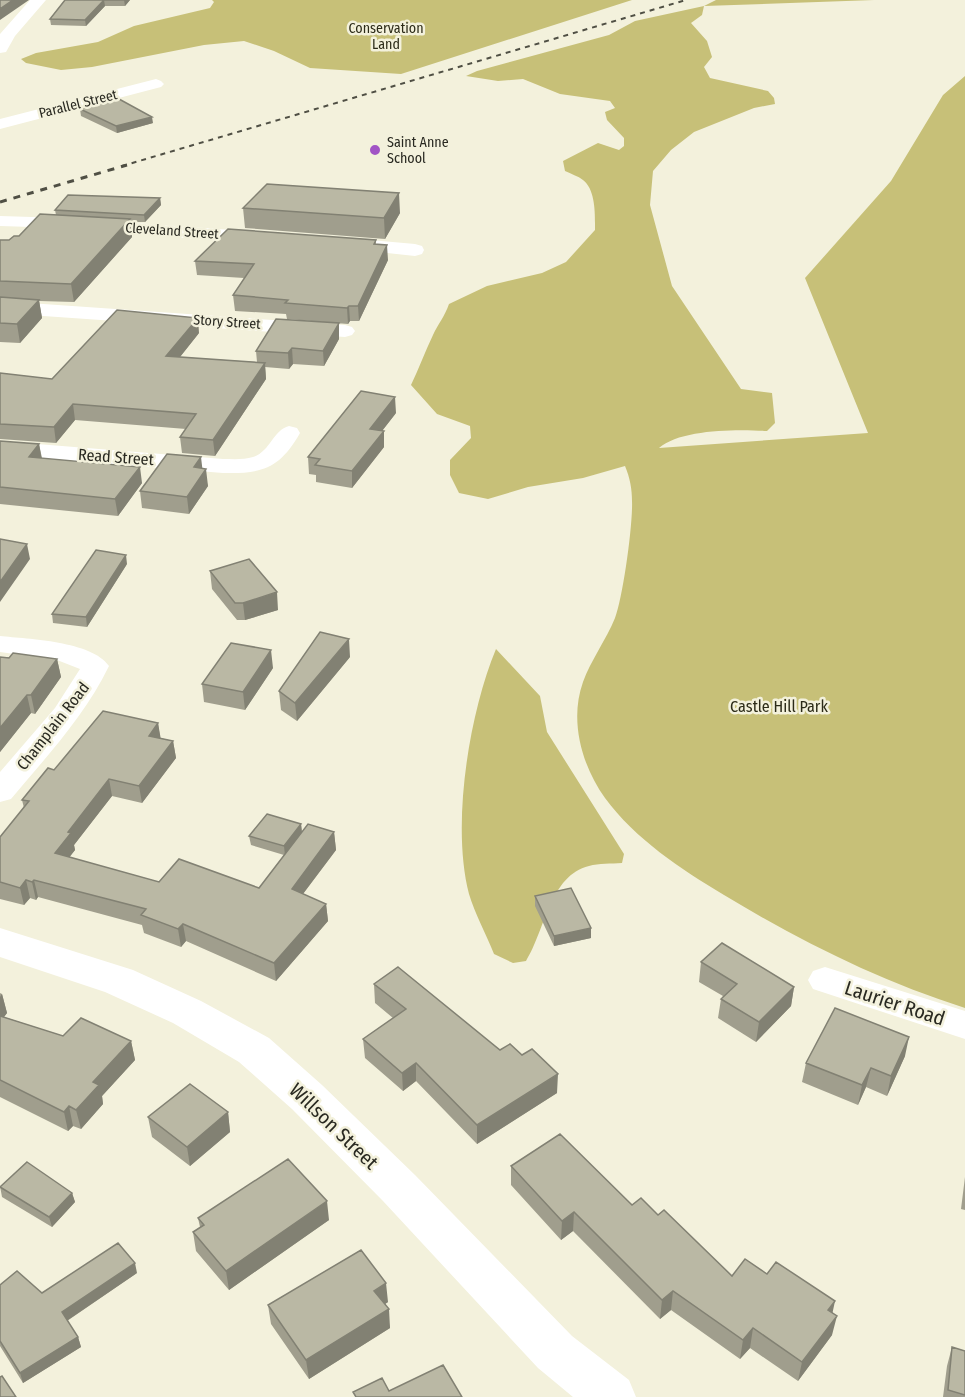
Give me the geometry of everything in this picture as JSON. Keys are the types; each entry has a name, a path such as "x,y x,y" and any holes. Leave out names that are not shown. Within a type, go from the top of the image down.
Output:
{"street":[{"path":"0,48 8,34 38,0"},
{"name":"Parallel Street","path":"0,124 156,84"},
{"name":"Cleveland Street","path":"0,221 280,239"},
{"path":"324,242 415,250"},
{"name":"Story Street","path":"0,307 345,331"},
{"name":"Read Street","path":"0,448 255,467 279,452 289,433"},
{"name":"Champlain Road","path":"0,644 61,652 86,659 95,666 89,680 0,792"},
{"name":"Willson Street","path":"0,942 119,981 187,1012 254,1050 307,1097 399,1188 555,1352 611,1397"},
{"name":"Laurier Road","path":"825,980 965,1025"}],"green space":[{"name":"Conservation Land","path":"212,0 632,0 401,74 310,68 274,51 244,41 204,45 92,67 61,70 26,63 21,59 36,53 98,42 134,26 210,8 214,2"},
{"path":"716,0 874,0 704,6"},
{"name":"Castle Hill Park","path":"704,6 702,15 691,23 707,41 712,57 704,67 710,78 768,91 774,98 775,104 754,108 694,132 671,150 653,171 650,205 672,286 741,389 772,393 775,423 767,431 726,430 695,434 668,442 659,448 868,433 805,278 891,181 943,95 965,76 965,1008 871,973 782,928 675,864 644,840 617,813 597,785 584,758 577,712 583,682 615,618 621,594 632,512 631,488 625,466 583,478 528,487 488,499 459,493 450,475 450,460 471,438 470,426 437,414 411,385 449,304 487,286 542,273 566,262 595,230 594,203 590,190 583,180 565,171 563,161 598,143 619,150 624,146 624,138 607,120 605,112 615,108 610,101 560,94 523,79 498,81 466,76 609,35 635,21"},
{"path":"496,649 540,696 547,732 624,854 622,863 589,866 576,871 565,880 550,906 526,961 513,963 494,954 474,909 464,866 462,836 466,770 471,737 486,675"}],"building":[{"path":"0,0 13,0 0,9"},
{"path":"65,0 104,0 85,20 50,19"},
{"path":"119,99 152,117 116,126 80,109"},
{"path":"267,184 399,193 384,218 243,208"},
{"path":"68,195 160,198 144,215 55,210"},
{"path":"40,214 130,219 71,284 0,281 0,240 9,240 14,236 19,236"},
{"path":"228,229 376,240 374,244 387,245 358,306 347,308 285,303 288,300 233,295 254,264 195,261"},
{"path":"0,297 39,300 17,324 0,323"},
{"path":"117,310 198,318 166,356 265,363 213,440 180,437 196,414 73,404 54,427 0,424 0,373 52,379"},
{"path":"276,319 339,323 323,351 292,348 288,353 256,351"},
{"path":"361,391 395,397 370,429 384,431 352,471 315,465 320,459 308,457"},
{"path":"0,441 39,444 29,457 140,467 115,499 0,487"},
{"path":"167,454 201,457 194,467 206,469 187,497 140,491"},
{"path":"0,539 27,544 0,582"},
{"path":"96,550 126,555 86,617 52,614"},
{"path":"249,559 277,592 243,603 235,603 210,571"},
{"path":"320,632 349,639 295,703 279,691"},
{"path":"231,643 271,650 243,692 202,684"},
{"path":"13,653 57,659 31,695 27,695 0,728 0,657 9,658"},
{"path":"103,711 158,723 149,736 173,741 139,786 109,779 68,832 71,833 55,853 159,882 179,859 259,888 308,824 334,832 292,889 326,904 274,963 183,924 178,929 141,915 146,909 34,880 32,882 26,880 20,888 0,882 0,837 29,801 22,800 48,768 54,770"},
{"path":"267,814 301,824 284,846 249,836"},
{"path":"571,888 591,928 554,936 535,896"},
{"path":"722,943 794,987 759,1022 721,999 737,984 701,962"},
{"path":"398,967 500,1050 510,1044 522,1055 532,1049 558,1074 477,1125 416,1063 402,1073 363,1039 406,1009 374,984"},
{"path":"835,1008 909,1037 891,1076 871,1068 862,1085 806,1063"},
{"path":"0,1016 63,1036 81,1018 131,1041 93,1082 99,1085 76,1110 69,1106 64,1112 0,1080"},
{"path":"190,1084 228,1112 187,1147 148,1117"},
{"path":"560,1134 632,1205 641,1198 658,1215 664,1210 732,1276 745,1259 767,1274 776,1262 835,1301 828,1310 837,1316 802,1362 753,1328 743,1340 673,1291 662,1300 574,1212 562,1221 511,1166"},
{"path":"288,1159 327,1201 226,1271 193,1232 204,1225 198,1218"},
{"path":"27,1162 72,1193 49,1217 0,1187"},
{"path":"118,1243 135,1263 62,1312 78,1337 20,1373 0,1341 0,1285 17,1271 42,1293"},
{"path":"361,1250 386,1283 374,1291 389,1309 306,1360 268,1305"},
{"path":"952,1347 965,1351 965,1395 948,1390"},
{"path":"443,1365 462,1397 356,1397 353,1392 382,1378 389,1391"},
{"path":"2,1376 16,1397 0,1397 0,1377"}],"railway":[{"path":"122,166 686,0"},
{"path":"0,202 127,165"}],"place":[{"name":"Saint Anne School","path":"375,150"}]}
